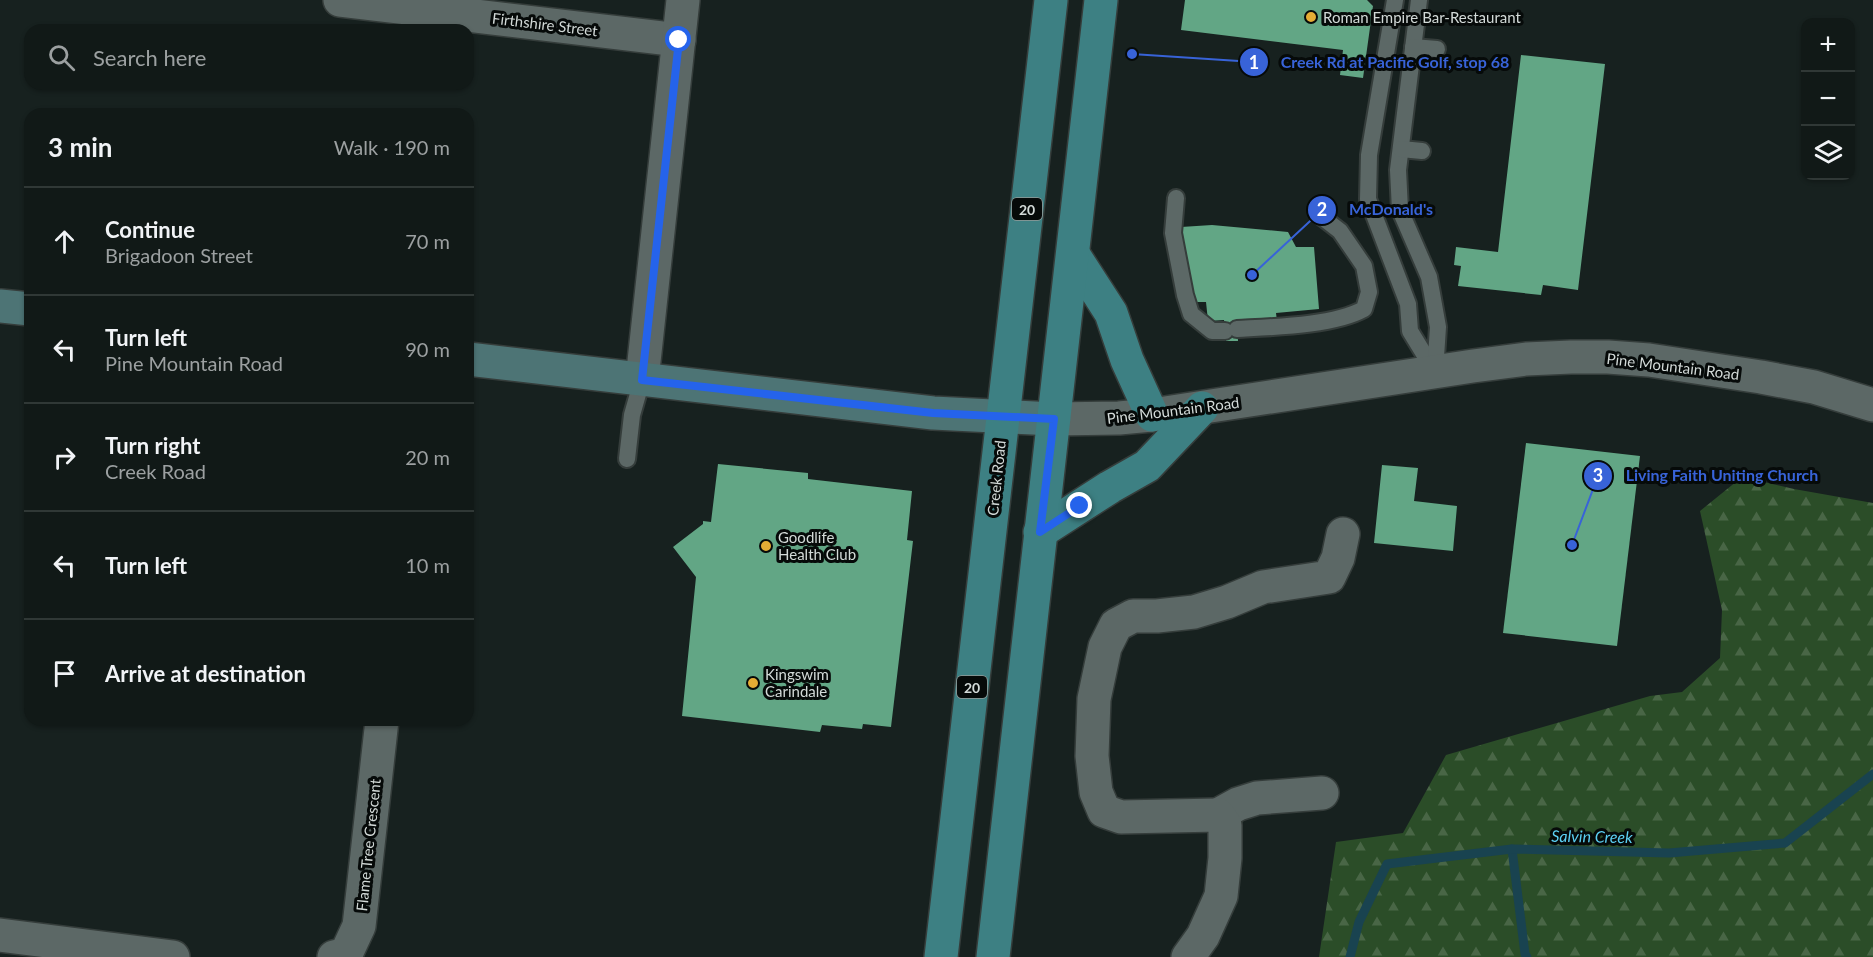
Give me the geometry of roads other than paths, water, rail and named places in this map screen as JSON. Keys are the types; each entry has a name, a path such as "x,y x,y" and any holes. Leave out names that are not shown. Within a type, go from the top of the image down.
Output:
{"main road":[{"name":"Creek Road","path":"941,957 1051,0"},
{"path":"993,957 1101,0"},
{"path":"1073,254 1112,313 1127,360 1152,415"},
{"path":"0,306 24,308"},
{"name":"Pine Mountain Road","path":"474,360 933,413 1054,419"},
{"path":"1040,532 1147,466 1202,408"}],"street":[{"name":"Firthshire Street","path":"340,0 679,40"},
{"path":"642,380 683,0"},
{"name":"Pine Mountain Road","path":"1054,419 1152,415 1526,359 1608,357 1691,366 1814,387 1873,405"},
{"path":"1322,793 1257,798 1238,804 1218,815 1121,817 1104,811 1096,792 1092,756 1094,699 1105,647 1116,625 1133,616 1194,612 1227,602 1263,587 1329,577 1338,558 1343,534"},
{"name":"Flame Tree Crescent","path":"344,956 359,926 381,726"},
{"path":"1188,957 1203,936 1221,896 1225,858 1225,825 1218,815"},
{"path":"0,935 173,957"}],"lane":[{"path":"1395,0 1369,155 1368,199 1408,304 1410,331 1435,372"},
{"path":"1419,0 1398,170 1400,210 1429,278 1438,327 1435,372"},
{"path":"1413,47 1437,49"},
{"path":"1401,149 1422,151"},
{"path":"1176,198 1173,232 1185,295 1191,314 1212,331 1300,325 1353,314 1364,309 1369,292 1364,266 1340,231 1318,214"},
{"path":"627,459 632,416 642,380"}],"waterway":[{"name":"Salvin Creek","path":"1350,957 1359,922 1387,864 1512,849 1669,853 1785,843 1873,774"},
{"path":"1512,849 1527,957"}],"place":[{"name":"Roman Empire Bar-Restaurant","path":"1311,17"},
{"name":"Creek Rd at Pacific Golf, stop 68","path":"1132,54"},
{"name":"McDonald's","path":"1252,275"},
{"name":"Living Faith Uniting Church","path":"1572,545"},
{"name":"Goodlife Health Club","path":"766,546"},
{"name":"Kingswim Carindale","path":"753,683"}]}
